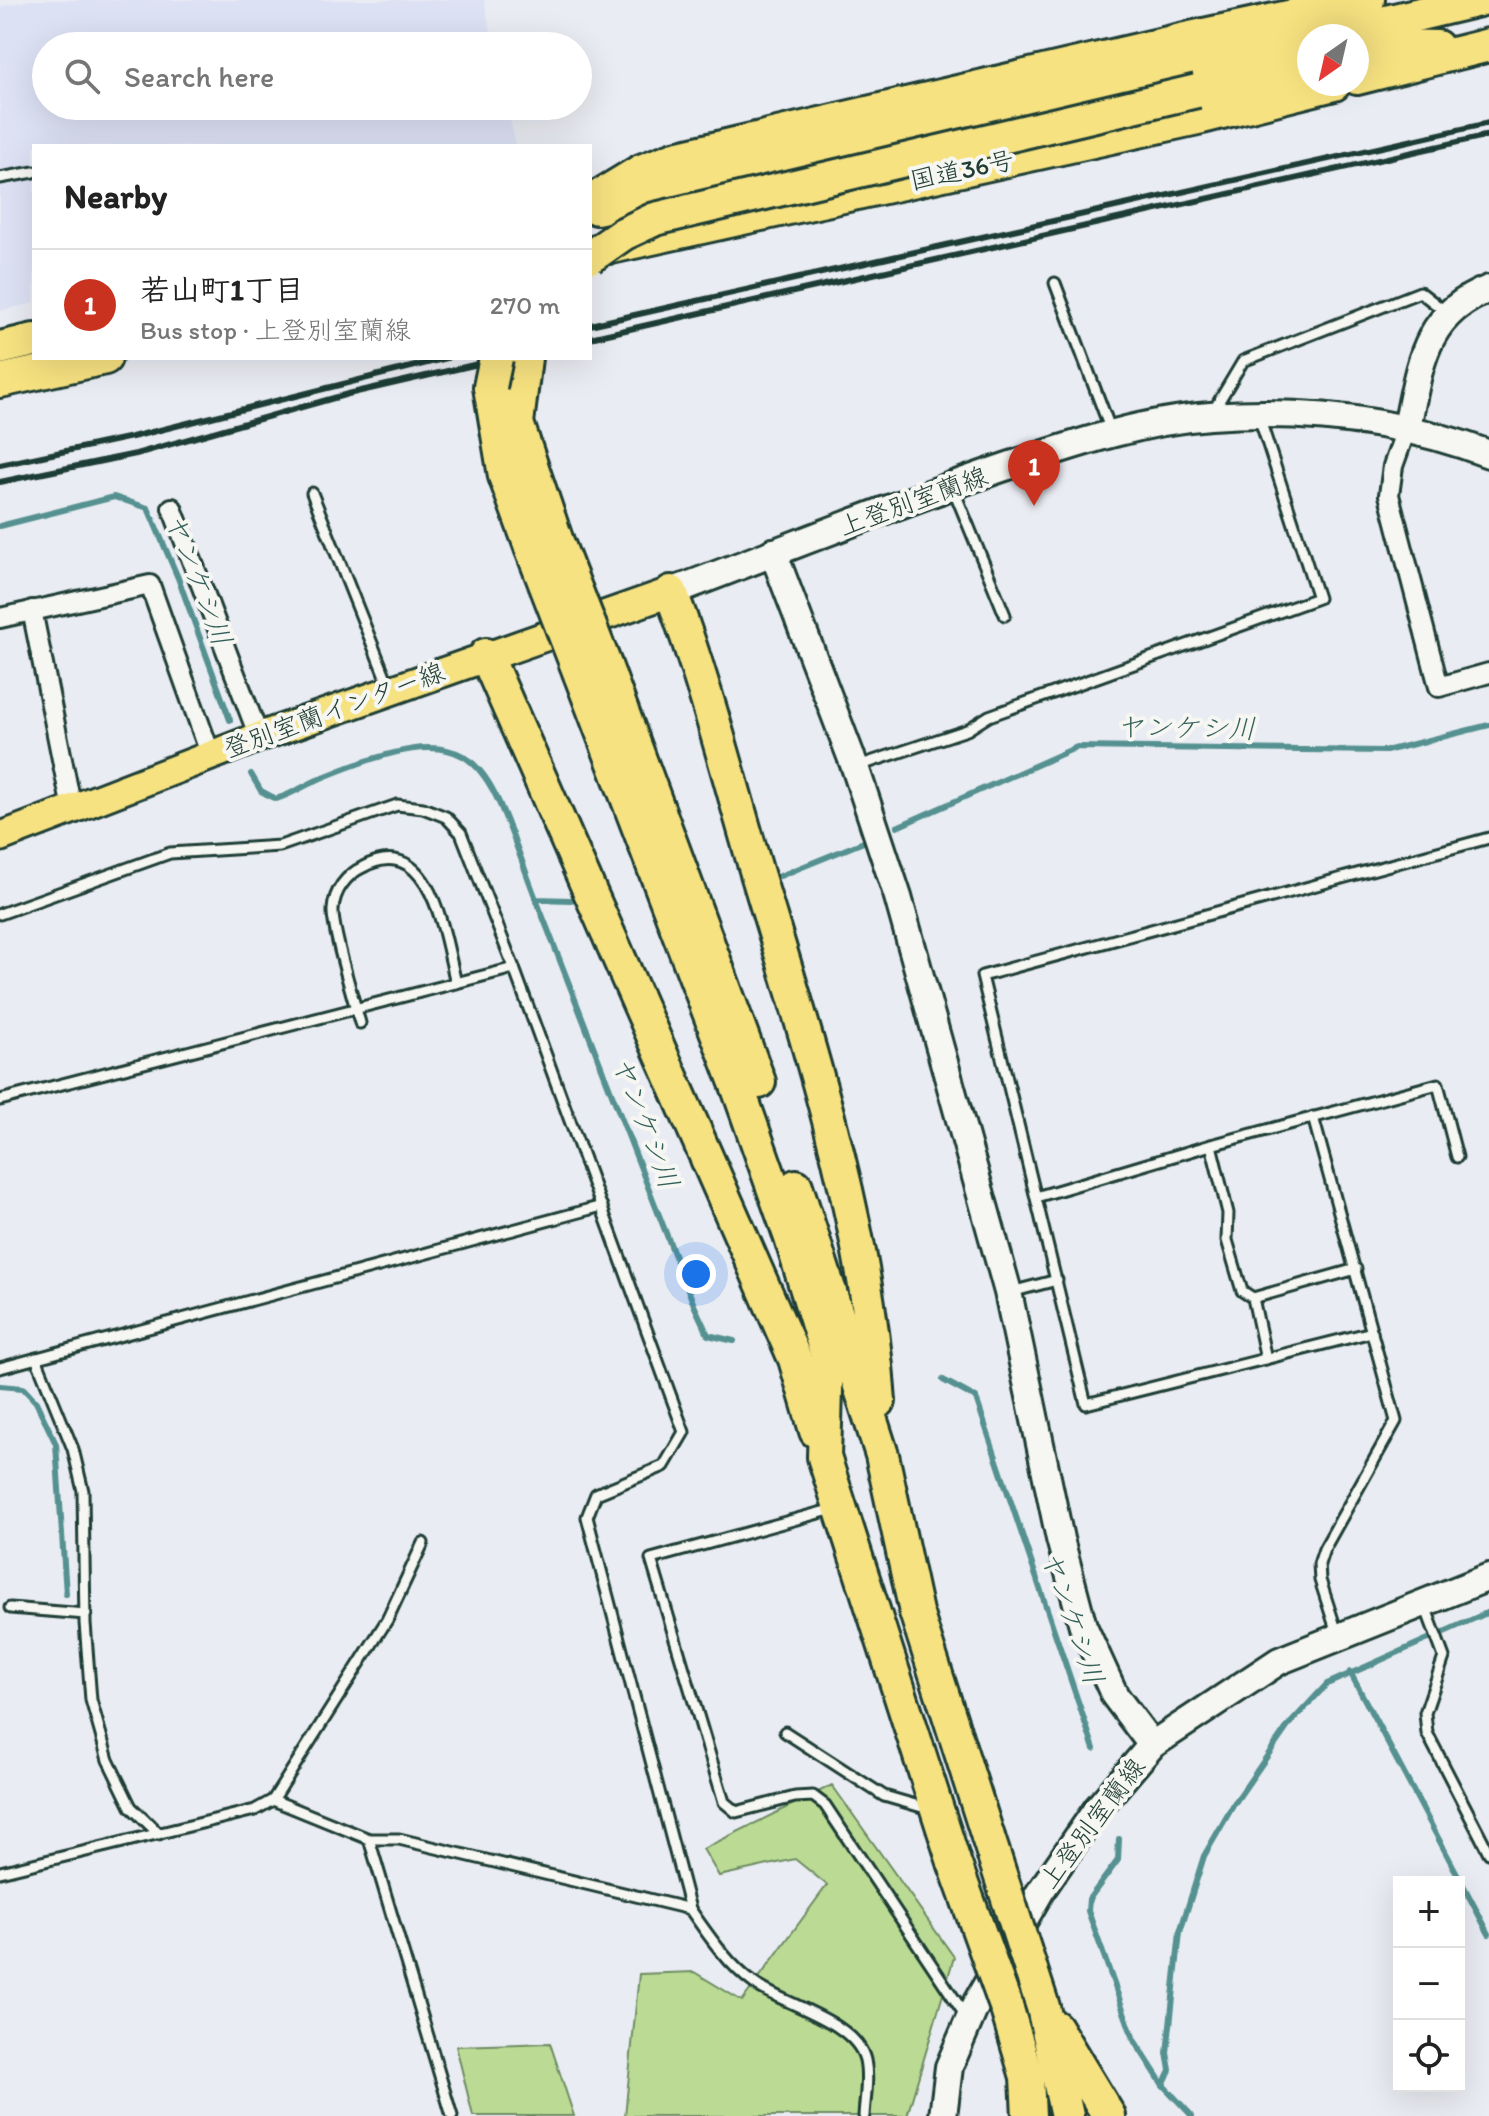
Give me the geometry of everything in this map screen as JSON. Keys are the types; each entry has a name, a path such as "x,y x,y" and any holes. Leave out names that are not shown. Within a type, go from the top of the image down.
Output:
{"highway":[{"path":"592,201 641,171 675,158 1185,39 1368,0"},
{"path":"1369,26 1479,0"},
{"name":"国道36号","path":"592,210 1297,43"},
{"path":"1369,51 1392,46 1482,46"},
{"path":"1369,75 1482,46"},
{"path":"592,253 655,219 1297,68"},
{"name":"国道36号","path":"592,254 1297,93"},
{"path":"0,348 32,340"},
{"path":"0,381 96,360"},
{"path":"523,360 502,379 505,476 543,543 813,1234 882,1455 916,1612 1043,2007 1067,2116"},
{"path":"671,592 789,977 850,1211 874,1328 882,1455"},
{"path":"486,655 795,1359 954,1862 1007,2009 1038,2116"},
{"path":"592,670 738,1088 827,1355 824,1457"},
{"path":"1043,2007 1109,2116"},
{"path":"1027,2077 1029,2116"}],"main road":[{"path":"1407,427 1419,365 1432,335 1447,313 1489,289"},
{"name":"上登別室蘭線","path":"671,592 952,486 1141,426 1210,416 1288,415 1407,427 1489,454"},
{"path":"773,552 855,767 898,897 1008,1292 1060,1539 1083,1626 1115,1696 1152,1745"},
{"name":"登別室蘭インター線","path":"0,837 259,737 671,592"},
{"name":"上登別室蘭線","path":"943,2116 949,2067 969,2021 1040,1892 1097,1809 1152,1745 1279,1661 1338,1636 1429,1614 1489,1577"}],"street":[{"path":"1407,427 1393,466 1389,495 1439,687 1489,673"},
{"path":"172,508 259,737"},
{"path":"0,618 150,585 211,756"},
{"path":"32,610 72,809"}],"lane":[{"path":"0,178 32,172"},
{"path":"1055,283 1112,434"},
{"path":"1210,416 1243,361 1420,292 1447,313"},
{"path":"855,767 967,730 989,716 1318,598 1259,416"},
{"path":"952,486 1005,615"},
{"path":"312,493 390,690"},
{"path":"0,914 170,853 280,846 397,805 423,808 446,817 461,833 514,968 684,1432 664,1466 596,1494 587,1517 690,1909 710,1939 755,1984 845,2032 865,2056 864,2116"},
{"path":"1372,1332 1086,1404 982,976 1489,838"},
{"path":"360,1023 333,911 340,886 370,863 394,862 419,871 432,891 456,983"},
{"path":"0,1100 514,968"},
{"path":"1036,1197 1211,1145 1438,1084 1457,1157"},
{"path":"1313,1117 1396,1421 1324,1549 1319,1564 1320,1580 1338,1636"},
{"path":"1211,1145 1228,1213 1227,1240 1242,1291 1253,1298 1266,1359"},
{"path":"0,1368 602,1206"},
{"path":"1253,1298 1356,1269"},
{"path":"1008,1292 1057,1280"},
{"path":"36,1358 73,1449 83,1491 91,1700 108,1760 131,1807 159,1834"},
{"path":"840,1507 651,1559 724,1802 736,1812 795,1797 813,1796 825,1805 969,2021"},
{"path":"0,1872 255,1810 273,1800 387,1620 423,1543"},
{"path":"10,1608 86,1614"},
{"path":"1429,1614 1442,1643 1441,1669 1425,1713 1427,1733 1489,1853"},
{"path":"785,1732 884,1796 938,1812"},
{"path":"273,1800 369,1839 399,1839 690,1909"},
{"path":"369,1839 452,2116"}],"shaded area":[{"path":"30,0 484,0 491,32 32,32 32,120 510,120 516,144 32,144 32,303 0,311 0,7"}],"green space":[{"path":"832,1785 954,1957 907,2116 625,2116 639,1974 694,1972 742,2001 827,1885 795,1859 719,1876 703,1849"},
{"path":"550,2043 574,2116 473,2116 456,2046"}],"waterway":[{"name":"ヤンケシ川","path":"0,526 114,497 148,508 178,578 230,720"},
{"name":"ヤンケシ川","path":"897,827 1077,747 1386,751 1489,725"},
{"name":"ヤンケシ川","path":"251,774 261,791 276,799 326,776 379,757 419,749 449,750 471,762 489,783 504,813 536,899 571,900"},
{"name":"ヤンケシ川","path":"780,876 866,841"},
{"name":"ヤンケシ川","path":"536,899 694,1305 708,1335 734,1341"},
{"name":"ヤンケシ川","path":"943,1380 976,1398 1094,1749"},
{"path":"0,1386 23,1388 36,1402 56,1444 66,1594"},
{"path":"1163,2085 1170,2070 1167,2053 1180,1932 1204,1856 1234,1804 1288,1726 1327,1684 1489,1612"},
{"path":"1350,1672 1489,1934"},
{"path":"1119,1839 1118,1860 1089,1899 1088,1911 1134,2040 1163,2085 1192,2116"}],"railway":[{"path":"592,325 1489,123"},
{"path":"592,338 1489,135"},
{"path":"0,465 132,437 439,360"},
{"path":"0,482 136,454 348,394 495,360"}],"place":[{"name":"若山町1丁目","path":"1034,506"}]}
